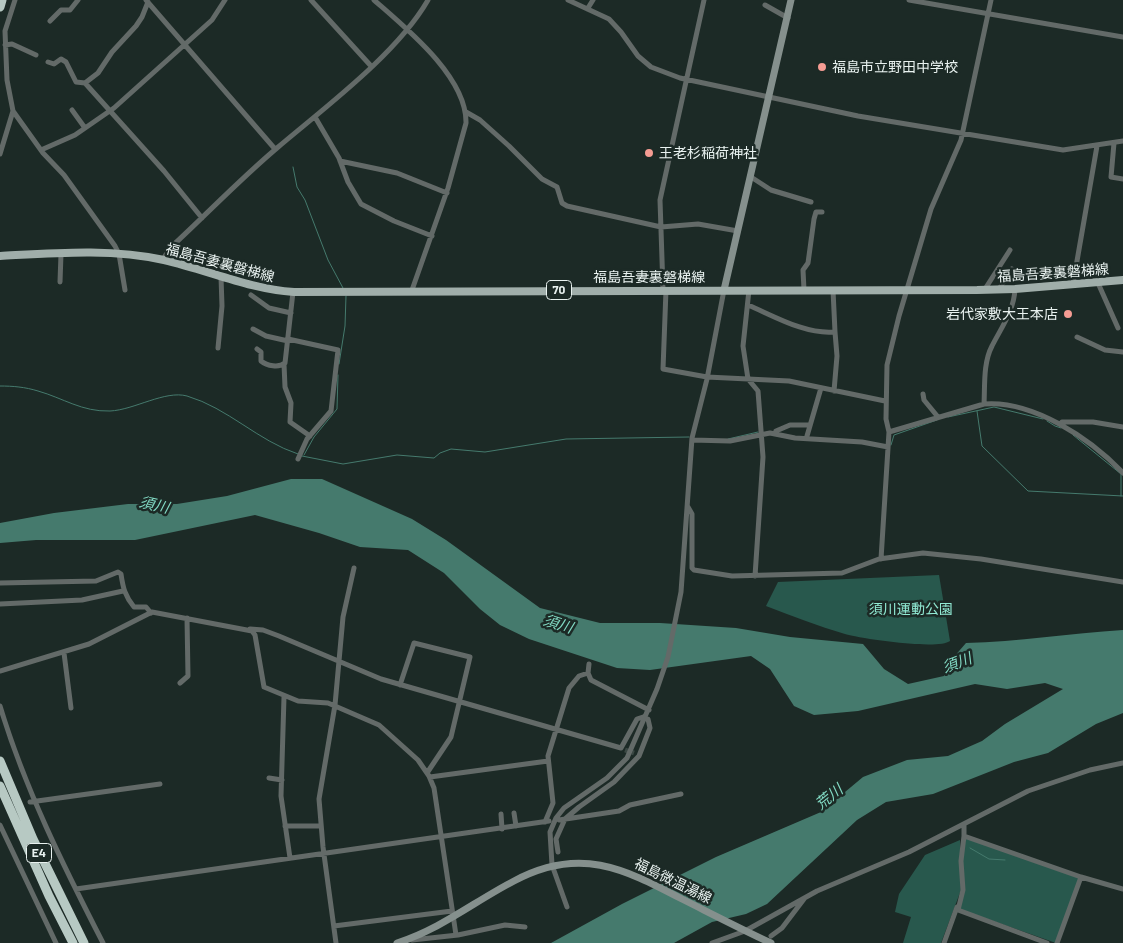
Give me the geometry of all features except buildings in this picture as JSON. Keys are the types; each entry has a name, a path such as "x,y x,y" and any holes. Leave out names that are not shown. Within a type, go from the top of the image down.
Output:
{"highway":[{"path":"0,7 2,0"},
{"name":"E4","path":"0,761 53,883 84,943"},
{"name":"E4","path":"0,786 49,896 73,943"}],"main road":[{"path":"724,290 791,0"},
{"name":"福島吾妻裏磐梯線","path":"1,254 119,254 163,260 257,288 293,292 412,290 1015,289 1123,280"},
{"name":"福島微温湯線","path":"398,943 514,881 552,865 578,863 614,868 635,874 745,932 771,939"}],"street":[{"path":"0,154 12,111 5,44 6,26 15,0"},
{"path":"50,21 61,10 70,10 78,0"},
{"path":"41,150 75,135 110,111 212,20 225,0"},
{"path":"311,0 371,66"},
{"path":"374,0 408,29 453,79 466,112 466,123 447,193 412,290"},
{"path":"163,260 168,249 275,149 315,117 371,66 408,29 428,0"},
{"path":"568,0 588,8 616,25 638,56 650,67 686,79 962,134 1063,150 1123,141"},
{"path":"588,8 593,0"},
{"path":"704,0 661,190 664,289 663,369 707,377 789,381 886,401"},
{"path":"909,0 1123,37"},
{"path":"881,559 889,432 886,401 887,365 931,209 962,134 991,0"},
{"path":"147,1 275,149"},
{"path":"85,83 98,73 112,52 136,26 142,17 147,1"},
{"path":"765,4 788,18"},
{"path":"5,44 12,44 36,55"},
{"path":"48,62 54,64 63,60 76,82 85,83 202,218"},
{"path":"72,110 85,128"},
{"path":"12,111 41,150 64,175 119,254 125,290"},
{"path":"466,112 480,120 542,179 557,187 562,203 661,226 698,224 738,231"},
{"path":"315,117 340,160 348,182 361,204 394,222 432,236"},
{"path":"1114,143 1111,177 1123,179"},
{"path":"1073,284 1097,146"},
{"path":"340,160 397,173 447,193"},
{"path":"751,177 771,190 811,202"},
{"path":"804,290 802,270 808,263 816,212 822,212"},
{"path":"985,289 1010,250"},
{"path":"60,282 62,254"},
{"path":"999,289 1012,270"},
{"path":"218,348 222,306 221,277"},
{"path":"1098,283 1118,328"},
{"path":"984,404 987,360 1015,298 1015,289"},
{"path":"568,907 552,865 550,836 556,818 571,802 618,768 632,750 668,657 681,592 692,440 707,377 724,290"},
{"path":"749,290 743,346 748,379 758,391 763,457 755,576"},
{"path":"833,290 837,356 834,391"},
{"path":"293,292 284,364 285,387 291,403 290,422 310,436"},
{"path":"251,295 269,308 291,313"},
{"path":"748,305 811,330 824,333 835,332"},
{"path":"253,329 266,336 338,350 334,367 333,406 328,416 310,436 298,459"},
{"path":"1077,337 1105,350 1123,352"},
{"path":"257,348 261,352 261,361 265,364 280,366 284,364"},
{"path":"807,436 820,388"},
{"path":"923,394 924,400 938,417"},
{"path":"889,432 910,428 938,417 984,404 998,404 1034,413 1059,422 1073,431 1122,472"},
{"path":"1059,422 1093,422 1123,427"},
{"path":"776,431 790,425 810,425"},
{"path":"692,440 730,441 762,433 862,442 888,447"},
{"path":"688,507 692,514 692,568 732,576 842,573 881,559 923,553 981,559 1123,582"},
{"path":"336,943 321,826 320,793 335,705 344,617 354,568"},
{"path":"0,583 96,581 118,572 121,574 123,591 134,607 146,607 151,613"},
{"path":"0,604 82,600 123,591"},
{"path":"0,671 64,653 108,636 151,613 263,630 381,679 623,749 637,719 646,717"},
{"path":"180,683 188,676 187,618"},
{"path":"247,629 255,635 264,687 298,702 335,705 379,726 390,733 429,775 434,788 456,935"},
{"path":"400,685 414,643 470,657 452,737 429,775"},
{"path":"64,653 72,708"},
{"path":"589,664 588,673 594,683 649,710"},
{"path":"76,889 547,822 553,803 548,760 569,688 579,676 588,673"},
{"path":"284,697 281,796 290,858"},
{"path":"0,706 8,734 33,802 103,943"},
{"path":"558,852 556,839 562,819 624,774 650,728 650,722 646,717"},
{"path":"429,775 548,760"},
{"path":"712,943 745,932 804,899 964,825 1028,791 1090,770 1123,763"},
{"path":"269,778 282,780"},
{"path":"33,802 160,784"},
{"path":"562,819 619,811 630,805 680,794"},
{"path":"514,813 516,826"},
{"path":"501,814 502,829"},
{"path":"0,825 56,943"},
{"path":"944,943 963,890 961,861 964,825"},
{"path":"285,826 321,826"},
{"path":"964,836 1081,877 1123,889"},
{"path":"1057,943 1081,877"},
{"path":"771,939 804,899"},
{"path":"957,907 963,912 1047,943"},
{"path":"334,926 453,914"},
{"path":"406,940 456,935 505,925 525,927"}],"green space":[{"name":"須川運動公園","path":"939,575 950,641 943,643 900,643 854,636 825,628 766,606 778,582"},
{"path":"965,838 1079,878 1056,943 959,909 965,889 962,862"},
{"path":"960,840 961,890 941,943 903,943 911,917 895,912 899,894 925,855"}],"water":[{"name":"須川","path":"291,479 322,479 412,519 446,540 540,608 600,623 660,623 736,628 790,637 863,644 884,669 908,684 944,676 953,658 966,643 1123,630 1123,713 1096,724 1048,753 1014,762 933,794 886,802 857,820 767,904 746,914 712,922 674,943 551,943 622,904 716,857 821,812 863,777 907,760 948,756 982,741 1005,724 1063,689 1045,683 1007,689 975,684 858,711 814,715 794,706 770,669 751,656 650,670 617,668 529,639 500,625 480,609 444,573 408,550 360,547 255,515 135,540 36,540 0,543 0,523 54,513 128,504 177,504 227,496"}],"waterway":[{"path":"293,167 297,187 305,200 328,260 343,288"},
{"path":"339,364 345,326 346,296"},
{"path":"304,455 314,437 337,409 338,375"},
{"path":"0,386 33,390 82,407 100,411 119,410 169,396 187,396 216,408 270,441 298,454"},
{"path":"948,417 994,407 1043,419"},
{"path":"977,411 982,446 1028,491 1123,496"},
{"path":"891,445 894,435 937,420"},
{"path":"1047,421 1061,428"},
{"path":"728,439 758,432"},
{"path":"1073,435 1121,474 1121,496"},
{"path":"302,456 343,464 397,455 434,458 440,453 451,449 485,452 566,439 689,437"},
{"path":"970,848 989,859 1005,860"}],"tunnel":[{"path":"625,750 634,753"}],"place":[{"name":"福島市立野田中学校","path":"822,67"},
{"name":"王老杉稲荷神社","path":"649,153"},
{"name":"岩代家敷大王本店","path":"1068,314"}],"water label":[{"name":"荒川","path":"829,797"}]}
